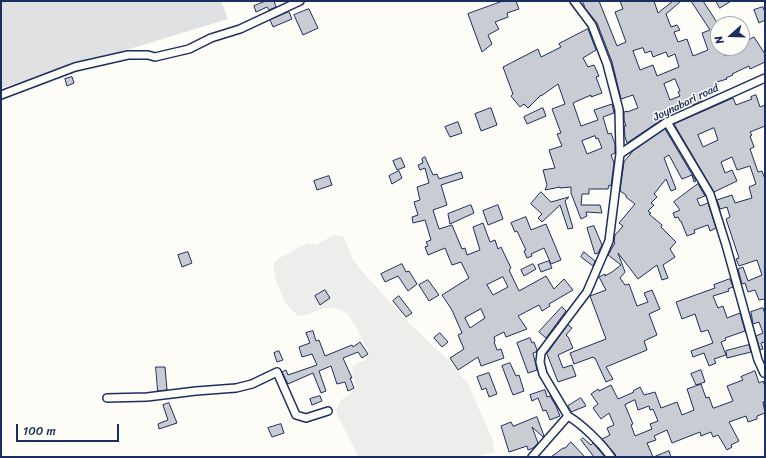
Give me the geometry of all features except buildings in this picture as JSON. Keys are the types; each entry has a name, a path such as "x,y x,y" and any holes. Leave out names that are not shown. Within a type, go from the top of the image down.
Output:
{"street":[{"path":"1,95 76,67 128,55 148,55 155,57 189,49 211,38 240,29 300,1"},
{"path":"574,1 592,25 607,64 619,110 620,154 609,240 588,292 541,353 540,362 543,374 568,416 605,448 611,457"},
{"name":"Joynabari road","path":"620,154 667,122 765,78"},
{"path":"667,122 710,194 726,245 758,360 764,373"},
{"path":"108,398 148,398 196,391 236,388 252,384 277,372 296,415 306,418 328,411"},
{"path":"532,457 568,416"}],"shaded area":[{"path":"1,1 221,1 228,19 1,88"},
{"path":"334,235 344,237 352,258 361,270 408,322 445,357 468,384 493,441 495,452 477,456 457,457 359,457 338,417 336,410 340,401 351,393 356,386 352,373 353,365 366,360 369,353 348,314 336,308 324,308 306,315 298,316 286,304 276,281 273,264 281,257 308,243 316,245"}]}
